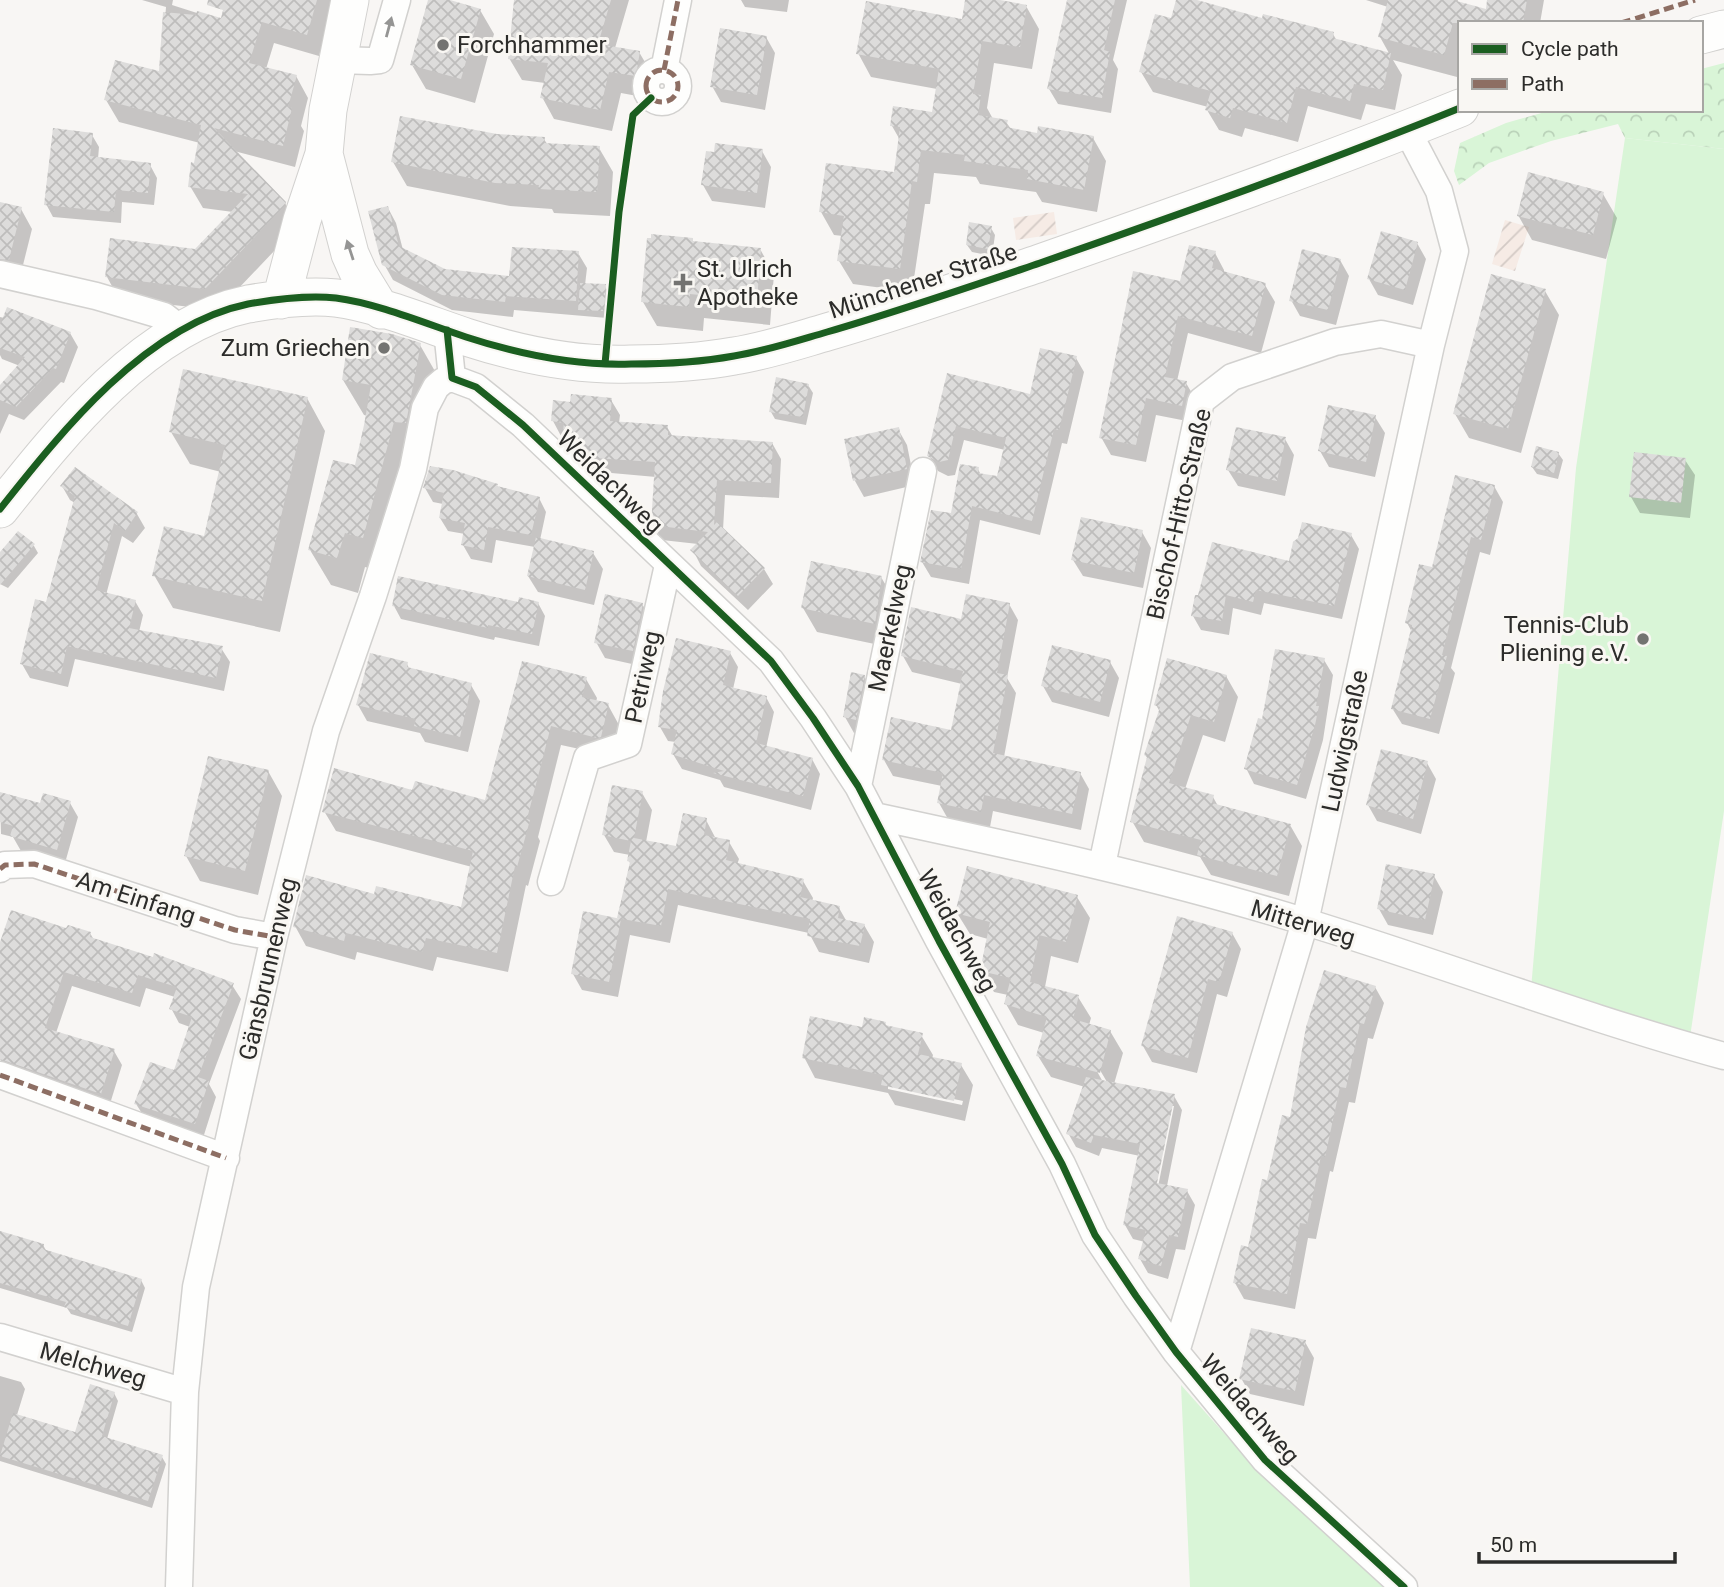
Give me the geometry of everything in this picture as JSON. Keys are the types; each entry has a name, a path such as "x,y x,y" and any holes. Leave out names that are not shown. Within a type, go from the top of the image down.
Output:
{"main road":[{"path":"281,300 302,220 324,155 328,110 350,0"},
{"path":"1703,34 1724,29"},
{"name":"Münchener Straße","path":"0,509 49,449 98,397 139,359 182,330 247,304 337,298 496,346 576,361 631,364 730,357 775,348 908,309 1097,243 1458,109"},
{"path":"324,155 350,254 381,310"}],"street":[{"path":"337,60 380,60 397,0"},
{"path":"664,70 678,0"},
{"name":"Ludwigstraße","path":"1176,1352 1306,922 1431,345 1455,251 1439,191 1406,130"},
{"path":"0,274 96,296 164,316 182,330"},
{"path":"446,330 452,378"},
{"name":"Bischof-Hitto-Straße","path":"1102,865 1201,401 1232,377 1335,342 1381,334 1431,345"},
{"name":"Weidachweg","path":"452,378 476,387 523,425 771,661 858,786 1062,1164 1096,1235 1176,1352 1265,1461 1404,1587"},
{"name":"Gänsbrunnenweg","path":"179,1587 185,1392 196,1287 274,937 326,731 413,470 425,408 436,387 443,380 452,378"},
{"name":"Maerkelweg","path":"858,786 923,471"},
{"name":"Petriweg","path":"551,882 587,758 628,744 668,565"},
{"name":"Mitterweg","path":"874,816 1102,865 1306,922 1539,1000 1724,1056"},
{"name":"Am Einfang","path":"0,869 5,865 34,864 236,930 274,937"},
{"path":"0,1074 226,1158"},
{"name":"Melchweg","path":"0,1337 185,1392"}],"shaded area":[{"path":"1054,212 1057,234 1016,240 1013,218"},
{"path":"1505,220 1529,227 1515,271 1492,264"}],"green space":[{"path":"1724,63 1724,149 1625,138 1618,124 1551,141 1489,163 1459,185 1454,171 1460,143 1506,123 1545,112 1703,112 1703,68"},
{"name":"Tennis-Club Pliening e.V.","path":"1625,138 1724,149 1724,811 1690,1037 1531,989 1576,468"},
{"path":"1181,1385 1256,1469 1383,1587 1190,1587"}],"building":[{"path":"208,0 317,0 307,35 262,22 249,63 297,75 288,107 292,108 283,146 214,128 286,202 285,205 205,289 105,277 110,238 195,249 248,194 188,187 191,162 194,163 201,125 104,100 115,60 159,71 163,12 196,15 197,11 221,18 223,10 207,5"},
{"path":"428,0 450,0 481,9 461,79 410,65"},
{"path":"514,0 611,0 598,44 640,51 636,76 609,72 600,110 540,98 548,63 508,59"},
{"path":"965,0 1000,0 1027,5 1020,47 982,41 973,94 981,95 978,115 1008,120 1006,127 1037,133 1038,126 1094,136 1084,190 1027,179 1028,170 964,161 965,155 921,150 917,182 912,181 900,269 837,261 844,216 819,212 826,163 894,172 900,127 890,126 893,106 932,112 939,69 856,54 866,1 962,19"},
{"path":"1067,0 1115,0 1104,50 1110,52 1102,98 1047,89"},
{"path":"1176,0 1197,0 1262,18 1263,14 1334,32 1333,38 1391,53 1383,90 1354,84 1350,101 1296,87 1287,123 1233,108 1230,118 1205,110 1211,91 1139,72 1155,14 1171,18"},
{"path":"1388,0 1453,0 1486,9 1487,0 1527,0 1523,21 1453,23 1444,55 1378,37"},
{"path":"720,28 767,36 757,95 710,87"},
{"path":"400,116 497,134 545,137 544,143 600,146 597,192 538,189 539,185 495,183 391,162"},
{"path":"53,128 93,133 90,156 151,163 148,193 116,190 114,212 44,205"},
{"path":"715,143 763,149 757,193 701,185 706,151 714,152"},
{"path":"1528,172 1604,192 1593,235 1517,216"},
{"path":"0,202 22,207 9,260 0,259"},
{"path":"388,206 399,246 445,269 509,276 512,247 579,251 576,301 506,296 505,302 442,295 382,265 368,211"},
{"path":"969,222 992,226 988,249 966,245"},
{"path":"1381,231 1418,242 1405,290 1367,279"},
{"path":"651,234 761,248 757,301 690,294 689,307 641,302 647,238 651,238"},
{"path":"1189,245 1216,251 1212,268 1266,283 1252,336 1178,316 1165,377 1187,381 1182,406 1146,398 1136,445 1099,438 1133,271 1180,281"},
{"path":"1302,249 1341,259 1328,310 1289,301"},
{"path":"1491,274 1546,289 1508,429 1453,414"},
{"path":"580,283 606,284 604,311 578,310"},
{"path":"7,307 71,332 56,369 53,368 16,407 0,400 0,385 25,357 0,348 0,325"},
{"path":"350,327 392,334 421,343 406,423 394,422 363,538 345,533 337,558 308,550 333,460 355,465 364,425 371,385 342,380"},
{"path":"1040,348 1077,356 1059,430 1054,429 1032,521 972,506 961,569 920,562 931,510 951,513 960,464 979,467 978,473 997,476 1006,438 956,426 948,460 939,462 927,456 947,373 1030,394"},
{"path":"183,369 308,397 262,601 152,576 164,526 204,536 225,445 169,432"},
{"path":"776,377 809,384 803,417 769,412"},
{"path":"571,394 612,398 610,421 668,425 668,435 773,442 771,483 717,480 714,525 717,522 765,568 738,596 690,550 708,532 651,525 655,462 579,457 562,440 564,423 551,421 553,400 570,402"},
{"path":"1328,405 1376,415 1366,462 1318,451"},
{"path":"899,427 907,469 853,481 844,439"},
{"path":"1236,427 1286,437 1277,481 1226,470"},
{"path":"1536,446 1559,452 1554,473 1531,467"},
{"path":"1634,452 1686,458 1681,503 1629,497"},
{"path":"430,466 453,470 498,484 497,486 540,497 531,535 488,527 484,550 461,545 465,523 439,518 444,493 423,488"},
{"path":"75,467 138,512 125,531 114,523 96,590 136,600 129,628 223,646 216,678 67,646 61,674 20,664 35,599 46,602 75,496 60,486"},
{"path":"1455,475 1495,485 1481,540 1471,537 1442,655 1447,656 1430,719 1391,709 1412,625 1405,623 1419,564 1432,567"},
{"path":"1081,517 1143,530 1134,573 1071,560"},
{"path":"1302,522 1352,533 1334,606 1256,590 1253,602 1226,595 1222,621 1191,616 1212,542 1289,561 1293,542 1298,538"},
{"path":"18,531 35,544 0,585 0,552"},
{"path":"536,537 594,551 585,590 527,576"},
{"path":"811,561 882,576 875,624 801,608"},
{"path":"398,576 518,602 519,597 539,602 532,634 488,625 488,628 392,606"},
{"path":"605,594 643,603 633,651 594,643"},
{"path":"966,594 1010,603 997,673 1008,675 993,753 1081,772 1072,814 984,795 981,812 937,803 943,773 882,760 891,717 951,730 963,671 901,656 911,607 961,619"},
{"path":"676,638 731,651 723,685 767,696 756,743 813,758 803,796 713,773 724,771 671,754 677,730 658,727 663,691"},
{"path":"1052,645 1111,660 1100,702 1041,686"},
{"path":"1275,649 1325,658 1315,725 1297,785 1244,769 1258,718 1262,719"},
{"path":"370,653 408,662 407,667 472,683 460,737 414,726 416,719 356,705"},
{"path":"1167,658 1227,675 1214,722 1191,715 1169,783 1214,795 1212,803 1291,824 1277,876 1197,855 1201,840 1130,822 1147,757 1144,755 1160,707 1154,705"},
{"path":"522,661 587,677 582,697 609,703 601,737 551,726 527,819 530,820 517,867 515,866 497,953 426,938 422,952 346,933 344,941 293,927 306,875 374,894 376,886 461,907 473,851 322,812 334,768 412,790 415,781 485,800"},
{"path":"851,672 865,675 856,720 843,717"},
{"path":"1381,749 1428,761 1413,819 1366,805"},
{"path":"208,756 269,770 245,871 184,856"},
{"path":"612,785 643,791 634,838 676,846 683,813 707,818 704,835 730,840 726,860 804,879 800,897 840,906 838,918 865,924 860,946 807,936 810,919 668,889 661,926 617,918 630,862 627,861 631,841 602,835"},
{"path":"0,792 40,803 43,793 71,801 57,850 10,836 13,826 0,822"},
{"path":"1386,864 1435,874 1425,920 1377,909"},
{"path":"967,866 1078,895 1066,942 1039,935 1030,982 1079,995 1073,1019 1111,1030 1100,1073 1036,1056 1047,1017 1004,1004 1011,978 980,971 990,922 955,913"},
{"path":"11,910 66,928 68,925 91,932 90,937 153,957 154,953 234,983 198,1077 209,1081 195,1124 134,1104 150,1062 174,1070 192,1017 169,1009 177,987 138,975 132,993 64,972 45,1028 115,1049 101,1094 0,1059 0,942"},
{"path":"583,911 621,919 609,982 571,974"},
{"path":"1177,916 1233,932 1219,982 1208,979 1188,1058 1141,1046"},
{"path":"1324,970 1376,986 1364,1024 1360,1023 1346,1088 1340,1087 1325,1157 1321,1156 1307,1224 1300,1223 1287,1294 1233,1283 1241,1245 1248,1247 1262,1179 1267,1180 1282,1115 1290,1117 1306,1027"},
{"path":"810,1016 862,1027 864,1017 886,1022 885,1025 923,1033 918,1054 962,1063 954,1101 881,1085 883,1075 802,1058"},
{"path":"1086,1077 1175,1094 1157,1183 1188,1189 1178,1237 1169,1235 1161,1266 1138,1259 1146,1230 1123,1225 1140,1144 1094,1135 1091,1143 1066,1134"},
{"path":"0,1231 44,1244 43,1249 142,1279 128,1326 64,1307 66,1302 0,1283"},
{"path":"1251,1328 1306,1340 1295,1391 1239,1379"},
{"path":"90,1384 115,1392 102,1436 163,1455 148,1501 0,1456 13,1413 75,1432"}],"marked path":[{"path":"664,70 678,0"},
{"path":"1627,21 1695,0"},
{"path":"662,70 673,75 678,86 673,97 662,102 651,97 646,86 651,75 662,70"},
{"path":"0,869 5,865 34,864 235,930 274,937"},
{"path":"0,1075 226,1158"}],"cycle path":[{"path":"605,364 619,212 633,115 651,98"},
{"path":"0,509 79,415 141,358 175,334 211,316 248,304 303,297 336,298 384,309 486,343 568,361 644,364 746,354 854,324 1040,263 1303,169 1458,109"},
{"path":"447,330 452,378 476,387 523,425 771,661 858,786 939,941 1062,1164 1095,1235 1136,1296 1176,1352 1265,1460 1404,1587"}],"place":[{"name":"Forchhammer","path":"443,45"},
{"name":"St. Ulrich Apotheke","path":"683,283"},
{"name":"Zum Griechen","path":"384,348"},
{"name":"Tennis-Club Pliening e.V.","path":"1643,639"}]}
